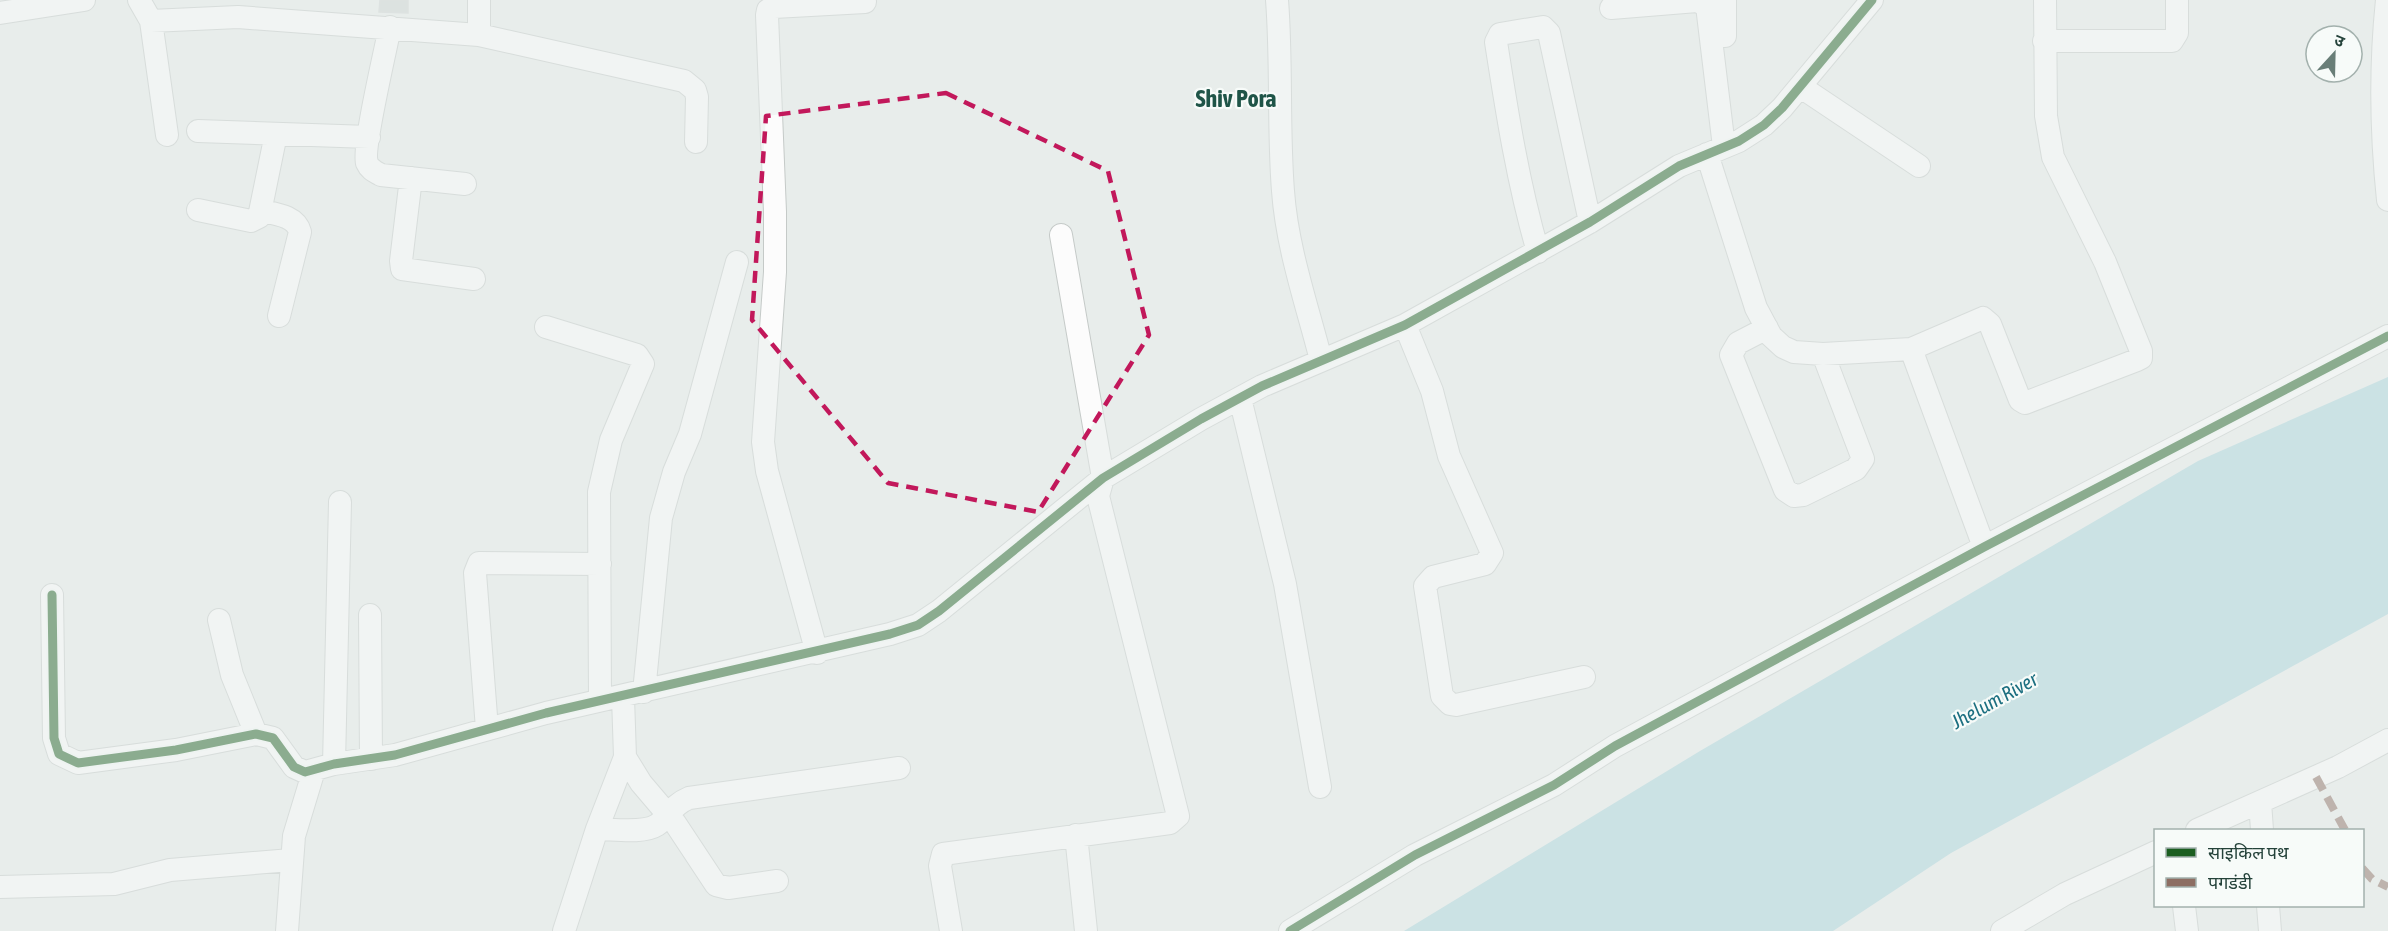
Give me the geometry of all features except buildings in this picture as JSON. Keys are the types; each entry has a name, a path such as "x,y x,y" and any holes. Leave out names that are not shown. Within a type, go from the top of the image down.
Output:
{"street":[{"path":"0,13 84,0"},
{"path":"139,0 151,21 167,135"},
{"path":"479,0 479,35"},
{"path":"1277,0 1281,60 1283,193 1287,225 1321,360"},
{"path":"1724,148 1729,98 1725,0"},
{"path":"52,595 54,738 55,746 64,759 85,762 176,750 256,734 265,735 278,743 299,771 371,759 600,700 817,653 918,625 960,596 1103,478 1240,398 1321,360 1405,326 1590,222 1679,166 1724,148 1764,125 1801,87 1872,0"},
{"path":"1611,8 1697,1 1707,6 1724,148 1756,308 1767,328 1784,347 1794,352 1823,354 1911,349 1980,318 1986,319 2020,400 2025,403 2141,358 2141,351 2105,262 2053,157 2046,116 2045,0"},
{"path":"2044,41 2172,41 2177,33 2176,0"},
{"path":"2387,0 2382,91 2383,154 2388,200"},
{"path":"817,653 767,471 763,442 775,272 767,15 768,10 774,8 865,2"},
{"path":"151,21 238,16 479,35 684,81 694,90 697,97 696,142"},
{"path":"390,27 369,137 367,162 370,168 381,175 465,184"},
{"path":"1538,252 1522,198 1511,140 1496,42 1500,34 1543,27 1549,33 1590,222"},
{"path":"1801,87 1919,166"},
{"path":"198,131 369,137"},
{"path":"198,210 251,220 257,219 262,211 276,134"},
{"path":"411,178 402,269 474,279"},
{"path":"262,211 288,218 295,222 300,232 279,316"},
{"path":"951,931 940,866 943,854 1170,823 1178,816 1098,496 1103,478 1061,235"},
{"path":"564,931 597,829 625,757 661,518 674,472 690,434 737,262"},
{"path":"1405,326 1435,399 1449,456 1492,553 1485,564 1433,578 1425,586 1442,696 1450,704 1456,705 1584,677"},
{"path":"546,327 637,355 642,360 642,369 611,440 599,492 600,700"},
{"path":"1767,328 1738,343 1731,355 1785,490 1794,496 1803,495 1856,469 1863,459 1823,354"},
{"path":"1290,931 1415,855 1554,785 1615,746 1984,547 2388,336"},
{"path":"1911,349 1984,547"},
{"path":"1240,398 1284,584 1320,787"},
{"path":"287,931 291,860 299,816 324,767 340,502"},
{"path":"487,729 475,573 479,563 600,564"},
{"path":"370,615 371,759"},
{"path":"219,620 240,700 256,734"},
{"path":"2201,829 2338,767 2388,740"},
{"path":"625,757 708,876 719,887 728,888 777,881"},
{"path":"597,829 646,829 657,825 666,814 689,798 899,768"},
{"path":"2260,802 2262,829"},
{"path":"1076,836 1086,931"},
{"path":"2002,931 2065,894 2154,853"},
{"path":"0,887 114,884 170,870 291,860"},
{"path":"2184,907 2187,931"},
{"path":"2268,907 2270,931"}],"highlighted area":[{"path":"946,93 1108,171 1149,335 1038,512 888,483 752,320 766,116"}],"water":[{"name":"Jhelum River","path":"2388,377 2388,614 1951,853 1833,931 1404,931 1700,751 2198,461"}],"marked path":[{"path":"2316,777 2344,829"},
{"path":"2364,870 2372,879 2388,887"}],"cycle path":[{"path":"52,595 54,738 59,754 78,763 176,750 256,734 273,738 294,767 305,772 334,764 395,755 546,713 890,634 918,625 939,611 1103,478 1201,419 1262,386 1405,325 1590,222 1679,166 1739,141 1764,125 1782,108 1872,0"},
{"path":"1290,931 1415,855 1554,785 1615,746 1984,547 2388,336"}],"district":[{"name":"Shiv Pora","path":"1236,98"}]}
